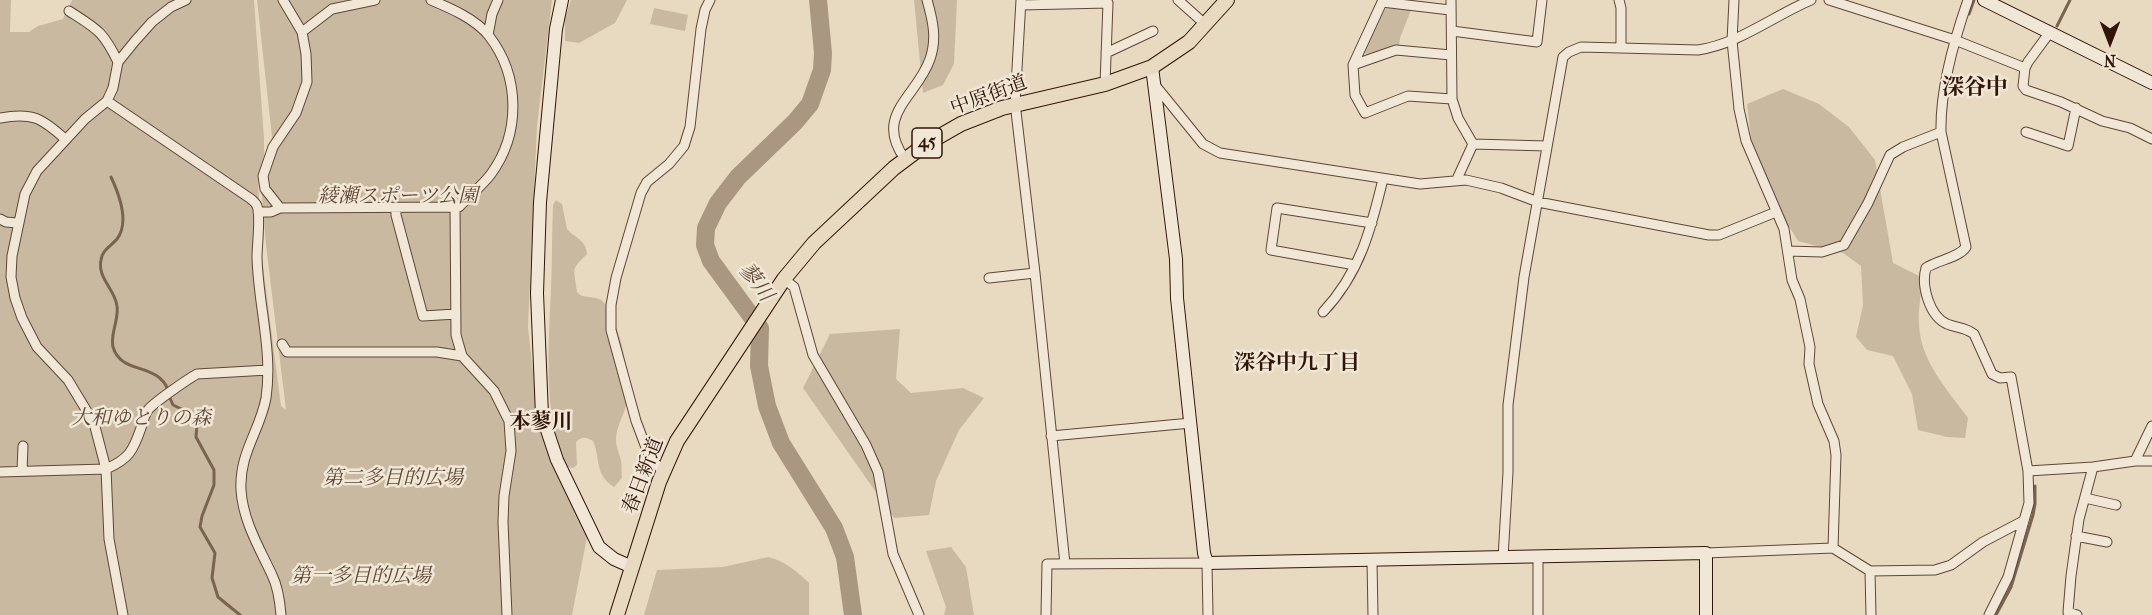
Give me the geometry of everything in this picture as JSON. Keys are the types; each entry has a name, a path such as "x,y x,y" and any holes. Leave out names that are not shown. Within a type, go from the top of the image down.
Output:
{"main road":[{"name":"中原街道","path":"749,333 784,279 814,243 905,159 926,144 961,124 1015,103 1105,84 1152,67 1179,50 1206,25 1227,0"},
{"name":"春日新道","path":"617,615 663,471 677,441 749,333"}],"street":[{"path":"123,615 109,539 106,469 94,423 68,380 37,347 22,318 11,277 12,256 24,194 30,183 65,139 107,101 113,88 118,62 152,22 171,7 186,0"},
{"path":"280,208 265,189 263,176 273,147 290,124 303,97 307,82 302,32 283,0"},
{"path":"326,0 332,9"},
{"path":"302,32 332,9 375,0"},
{"path":"258,212 271,212 280,208 459,207 491,175 508,140 512,123 513,100 510,79 504,62 488,35 452,9 431,0"},
{"path":"488,35 492,14 498,0"},
{"path":"562,0 556,29 540,202 537,293 542,416 557,460 599,547 614,559 632,567"},
{"path":"663,471 650,458 636,420 611,330 611,305 616,278 641,193 647,182 669,164 684,146 690,127 701,29 705,10 710,0"},
{"path":"905,159 894,140 894,121 901,105 929,62 935,33 927,0"},
{"path":"1178,0 1206,25"},
{"path":"1451,0 1452,99 1458,118 1473,144"},
{"path":"1452,31 1538,42 1542,0"},
{"path":"1620,0 1621,47"},
{"path":"1734,0 1732,40 1739,109 1746,141 1784,229 1792,280 1800,299 1810,347 1809,364 1818,404 1835,448 1833,548"},
{"path":"1503,558 1508,472 1508,405 1524,277 1563,57 1581,47 1698,50 1713,48 1732,40 1796,3 1811,0"},
{"path":"1829,0 1855,3 1884,19 1955,40 2025,68"},
{"path":"1968,0 1955,40 1941,105 1941,132 1966,247 1961,252 1926,268 1925,283 1928,297 1940,319 1974,334 1992,374 2000,378 2011,377 2028,471 2029,503 2008,577 1989,615"},
{"path":"1984,0 2152,83"},
{"path":"1450,10 1383,1 1353,65 1356,95 1365,113 1408,96 1452,99"},
{"path":"1065,564 1015,103 1021,3 1108,3 1105,84"},
{"path":"69,11 99,30 118,62"},
{"path":"1106,53 1154,31"},
{"path":"2050,32 2025,68 2023,86 2026,90 2076,108 2102,121 2130,128 2152,139"},
{"path":"1353,65 1396,50 1451,55"},
{"path":"1152,67 1176,259 1177,298 1204,553 1207,563 1208,615"},
{"path":"1155,85 1203,144 1220,153 1420,184 1442,183 1457,179 1502,188 1538,202 1710,235 1719,235 1776,212"},
{"path":"107,101 252,199 257,207 257,258 268,370 266,399 246,454 241,488 247,522 272,575 280,602 281,615"},
{"path":"2026,132 2068,146 2076,108"},
{"path":"0,118 21,114 36,118 65,139"},
{"path":"1788,251 1822,252 1844,245 1868,203 1890,155 1903,147 1941,132"},
{"path":"1473,144 1547,146"},
{"path":"1457,179 1473,144"},
{"path":"1323,312 1342,288 1365,247 1383,179"},
{"path":"467,199 479,199"},
{"path":"396,207 396,215 423,316 456,314"},
{"path":"455,207 456,335 462,356 494,391 509,421 512,451 504,496 503,522 507,615"},
{"path":"1355,266 1271,250 1277,208 1372,223"},
{"path":"0,219 17,223"},
{"path":"989,278 1035,273"},
{"path":"784,279 794,287 813,355 866,445 878,472 893,554 919,615"},
{"path":"282,344 287,352 437,352 462,356"},
{"path":"0,472 106,469 122,462 130,454 150,407 197,374 268,370"},
{"path":"1051,436 1191,423"},
{"path":"2135,461 2152,426"},
{"path":"22,446 22,471"},
{"path":"2028,471 2152,461"},
{"path":"2077,615 2068,612 2071,576 2076,536 2093,467"},
{"path":"2085,498 2116,505"},
{"path":"1046,615 1047,564 1372,561 1833,548 1870,571 1896,572 1945,568 1983,542 2023,521"},
{"path":"2076,536 2107,542"},
{"path":"1706,553 1706,615"},
{"path":"1538,557 1539,615"},
{"path":"1372,561 1373,615"},
{"path":"1870,571 1870,615"}],"green space":[{"path":"0,0 11,0 10,32 29,32 38,26 63,19 72,0 254,0 264,138 264,156 258,175 261,250 281,406 286,410 266,245 260,173 272,137 257,0 552,0 537,126 528,327 538,416 543,438 557,475 566,489 587,537 572,615 0,615"},
{"path":"571,0 627,0 615,23 579,43 565,41 565,18"},
{"path":"914,0 957,0 954,64 943,85 923,93"},
{"path":"1388,7 1411,10 1400,38 1399,47 1368,56 1364,52 1384,10"},
{"path":"654,8 688,15 685,31 650,24"},
{"path":"1783,89 1819,104 1849,127 1875,160 1893,263 1923,278 1919,313 1921,338 1936,374 1968,418 1965,438 1947,437 1918,430 1912,394 1893,356 1867,350 1856,337 1863,305 1861,266 1843,253 1798,241 1770,196 1752,147 1747,104"},
{"path":"556,200 562,204 567,229 582,242 586,249 587,254 574,270 577,292 583,296 599,299 605,304 616,326 624,353 628,381 626,406 616,440 621,460 622,478 614,487 603,477 593,441 584,438 576,442 577,465 573,468 568,467 554,428 549,356 553,205"},
{"path":"900,329 896,379 911,393 963,388 984,398 959,430 936,481 929,515 894,518 803,388 830,334"},
{"path":"951,547 966,567 974,615 944,615 946,607 926,551"},
{"path":"768,557 785,564 809,583 809,615 644,615 657,570 723,567"}],"waterway":[{"name":"蓼川","path":"818,0 823,53 822,70 810,104 795,122 738,177 718,203 706,228 705,245 711,261 760,328 759,366 767,406 781,443 834,528 845,557 853,615"},
{"path":"1969,14 1974,0"},
{"path":"2057,26 2070,0"},
{"path":"111,177 120,200 123,225 117,239 103,253 100,266 117,306 113,347 117,356 124,362 156,375 168,390"},
{"path":"169,396 173,405 190,413 194,418 197,424 196,437 214,470 214,485 200,527 215,553 212,578 218,597 240,615"},
{"path":"1996,615 2011,587 2033,515 2035,486"}],"district":[{"name":"深谷中","path":"1975,89"},
{"name":"深谷中九丁目","path":"1297,364"},
{"name":"本蓼川","path":"541,423"}],"park label":[{"name":"綾瀬スポーツ公園","path":"398,197"},
{"name":"大和ゆとりの森","path":"141,419"},
{"name":"第二多目的広場","path":"393,479"},
{"name":"第一多目的広場","path":"361,577"}]}
